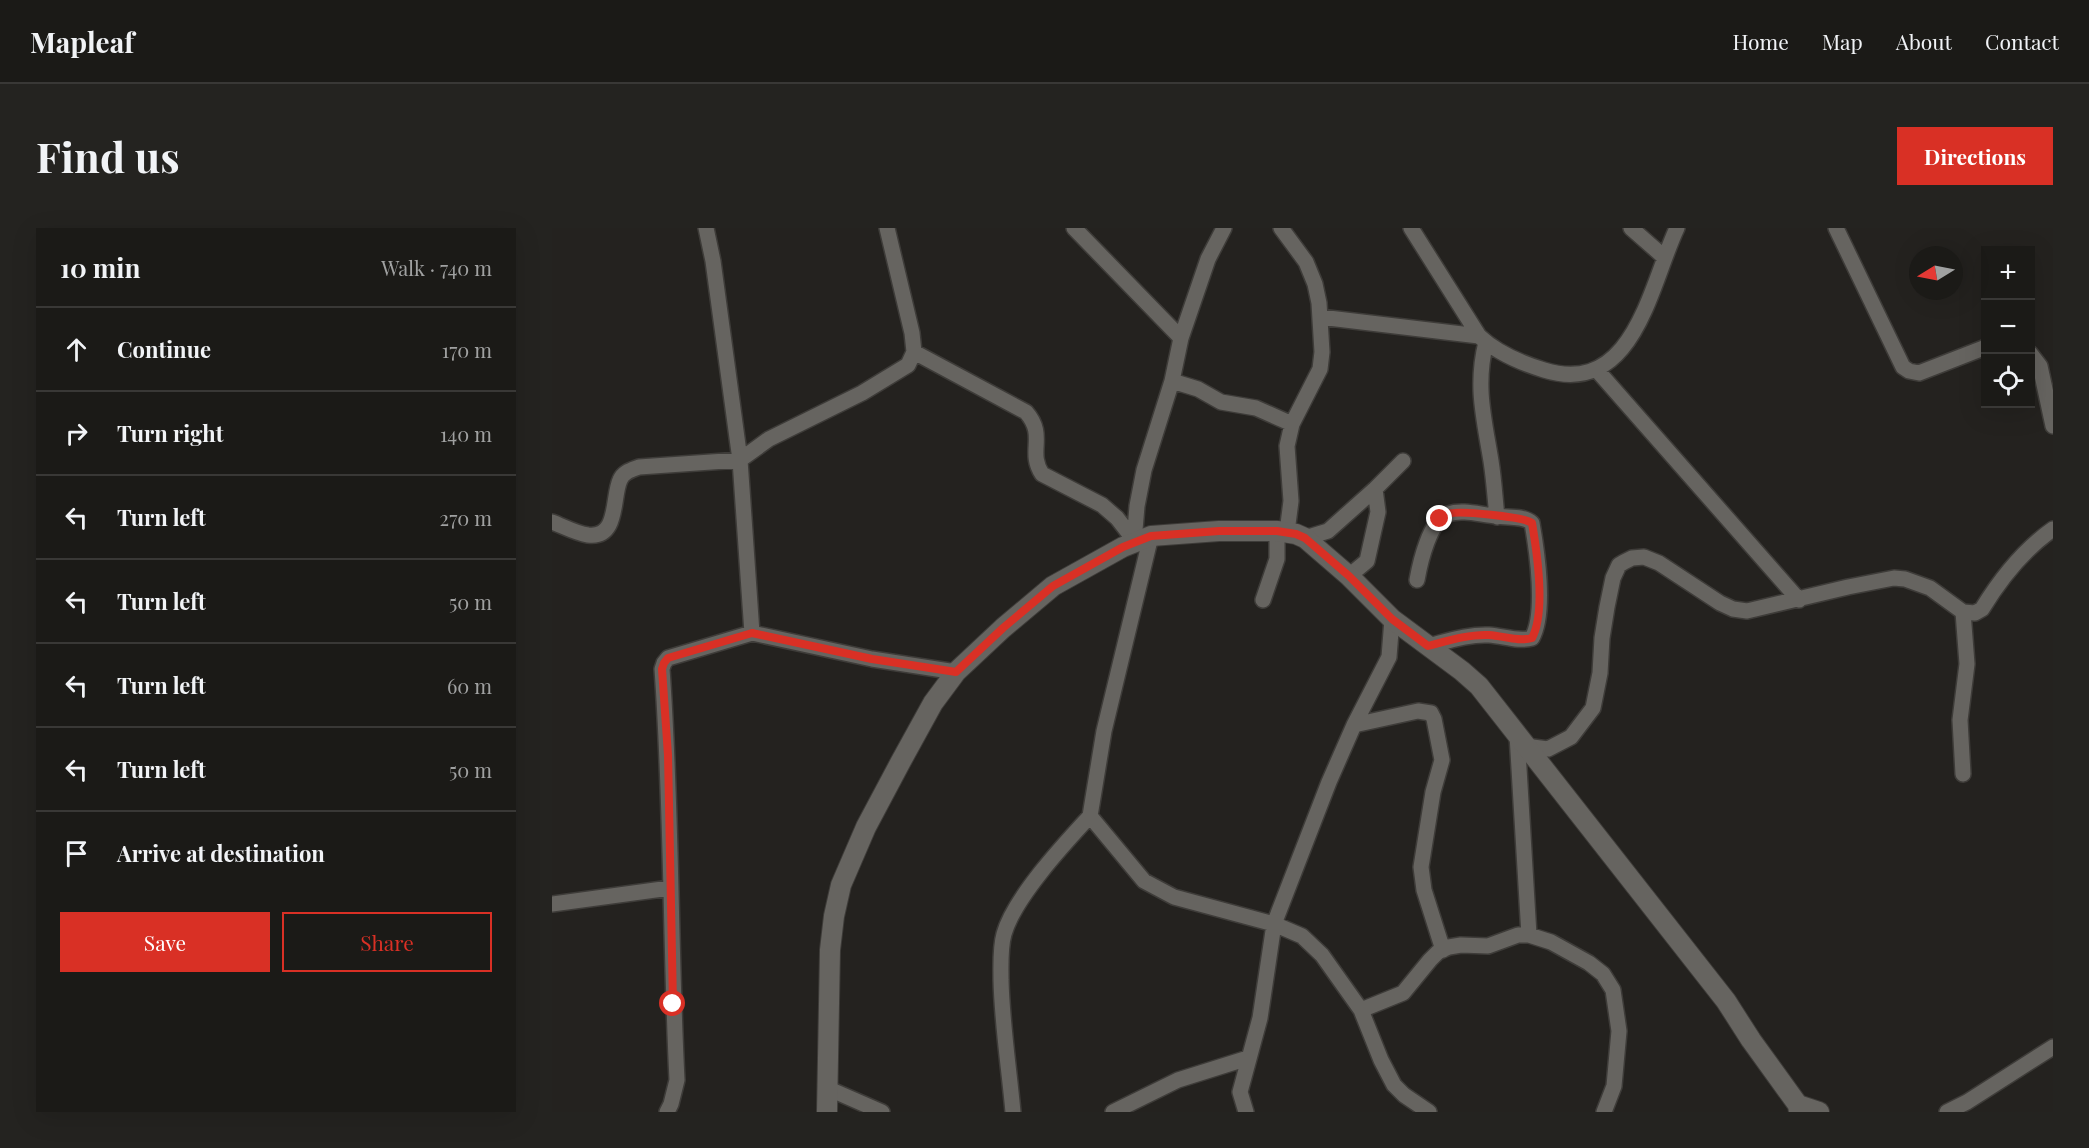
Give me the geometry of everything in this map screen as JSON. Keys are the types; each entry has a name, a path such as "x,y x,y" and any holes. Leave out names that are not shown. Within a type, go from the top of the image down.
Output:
{"street":[{"path":"706,228 713,261 740,460 752,633"},
{"path":"552,522 580,533 600,534 613,517 620,480 630,470 639,467 740,460 770,439 862,393 908,365 914,352 908,311 887,228"},
{"path":"1074,228 1181,338"},
{"path":"1012,1112 1002,1003 1001,957 1004,934 1015,909 1059,849 1090,816 1136,541 1137,506 1144,470 1172,381 1181,338 1208,259 1224,228"},
{"path":"1263,600 1277,559 1290,534 1291,501 1287,446 1292,424 1320,369 1322,352 1315,284 1306,262 1281,228"},
{"path":"1412,228 1483,339 1509,356 1560,375 1579,375 1596,369 1618,352 1640,323 1677,228"},
{"path":"1631,228 1664,257"},
{"path":"1836,228 1903,367 1908,371 1919,373 1981,349"},
{"path":"1320,317 1483,339"},
{"path":"1483,339 1479,386 1497,517"},
{"path":"914,352 1026,412 1036,427 1036,454 1038,468 1042,474 1102,505 1117,518 1136,541"},
{"path":"2032,354 2040,366 2053,426"},
{"path":"1596,369 1799,600"},
{"path":"1172,381 1198,389 1221,402 1257,408 1292,424"},
{"path":"827,1112 830,950 841,885 866,827 900,763 933,703 956,672 1053,586 1136,541 1219,531 1290,534 1328,531 1403,461"},
{"path":"1349,576 1367,561 1378,512 1375,489"},
{"path":"1417,580 1429,538 1440,519 1448,514 1520,518 1532,523 1538,558 1540,593 1532,638 1525,640 1487,635 1463,637 1428,646"},
{"path":"1521,741 1548,749 1571,736 1593,708 1600,673 1606,607 1613,578 1619,565 1632,558 1644,557 1659,563 1733,609 1747,611 1894,578 1905,579 1930,588 1963,612 1975,612 1982,609 2011,567 2036,541 2053,529"},
{"path":"1290,534 1349,576 1392,619 1479,686 1726,1001 1798,1109 1819,1112"},
{"path":"1963,612 1967,664 1960,720 1963,774"},
{"path":"1246,1112 1239,1092 1260,1018 1274,924 1312,824 1354,725 1389,657 1392,619"},
{"path":"667,1112 676,1091 677,1080 668,755 662,669 664,663 668,658 684,652 752,633 872,659 956,672"},
{"path":"1354,725 1418,711 1431,713 1434,719 1442,760 1429,811 1421,867 1427,903 1443,950"},
{"path":"1521,741 1529,934"},
{"path":"1090,816 1144,881 1174,897 1274,924 1302,936 1322,955 1361,1010 1381,1060 1394,1085 1404,1095 1429,1112"},
{"path":"552,904 670,888"},
{"path":"1361,1010 1403,993 1430,960 1443,950 1461,945 1488,946 1518,935 1529,934 1551,942 1589,963 1603,974 1613,990 1619,1031 1618,1050 1614,1086 1604,1112"},
{"path":"1947,1112 1967,1102 2053,1047"},
{"path":"1113,1112 1178,1080 1248,1058"},
{"path":"827,1088 882,1112"}],"route":[{"path":"673,1004 668,755 662,669 668,658 752,633 872,659 956,672 1053,586 1123,547 1151,536 1219,531 1277,531 1305,538 1349,576 1392,619 1428,646 1463,637 1487,635 1517,640 1532,638 1540,593 1538,558 1532,523 1520,518 1476,513 1448,514 1440,519"}]}
